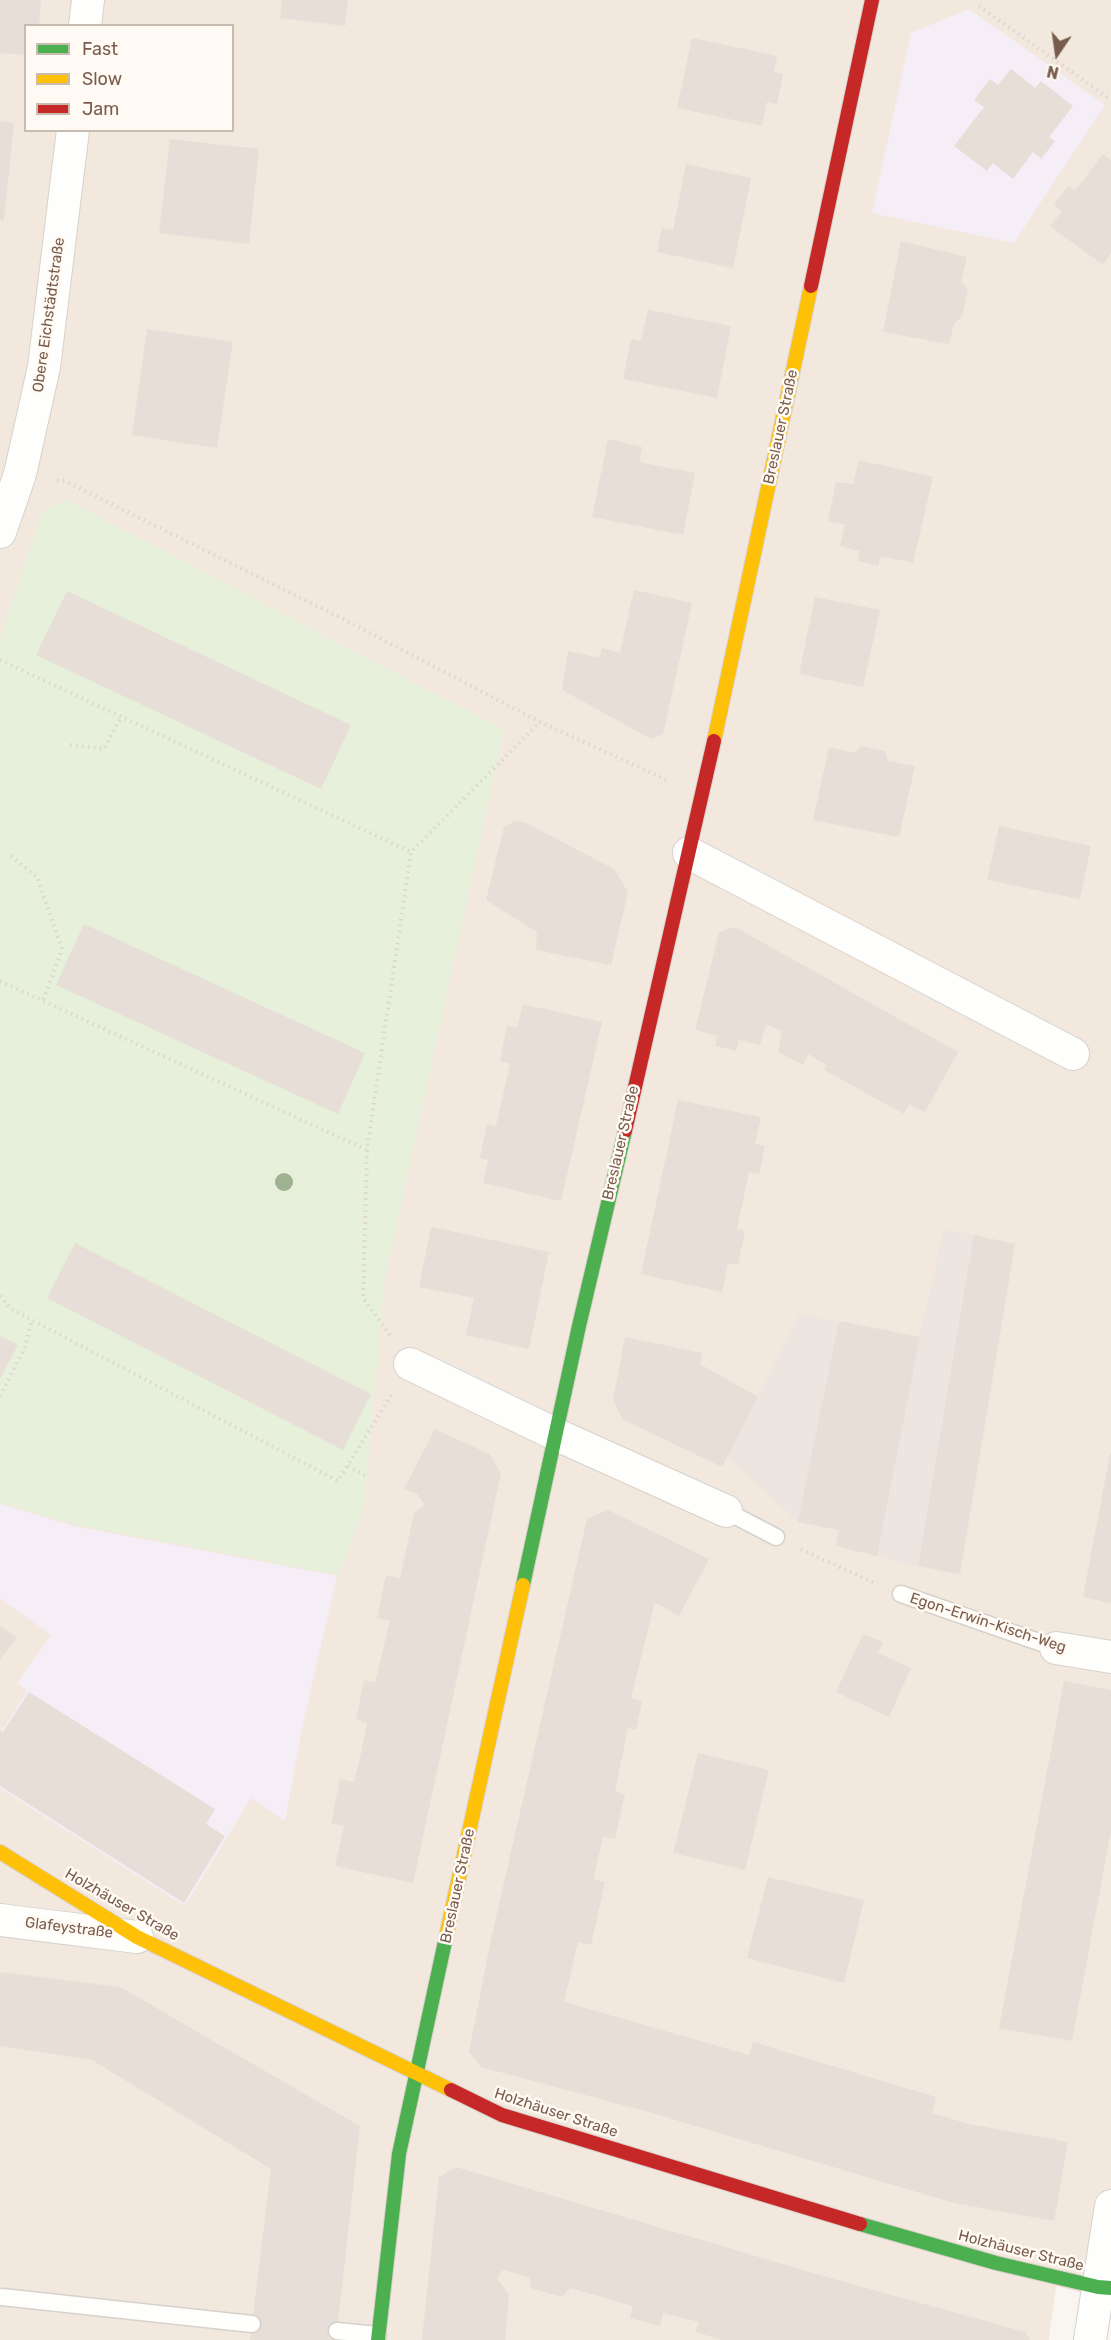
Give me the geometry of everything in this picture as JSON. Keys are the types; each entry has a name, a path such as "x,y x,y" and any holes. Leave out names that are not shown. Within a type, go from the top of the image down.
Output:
{"street":[{"path":"85,24 88,0"},
{"name":"Breslauer Straße","path":"378,2337 399,2154 555,1434 703,795 872,0"},
{"name":"Obere Eichstädtstraße","path":"3,515 20,474 44,367 73,132"},
{"path":"689,853 1073,1054"},
{"path":"410,1364 555,1434 726,1511"},
{"name":"Egon-Erwin-Kisch-Weg","path":"1056,1648 1111,1657"},
{"name":"Holzhäuser Straße","path":"0,1852 137,1937 502,2115 807,2209 1004,2265 1107,2289"},
{"name":"Glafeystraße","path":"0,1920 137,1937"},
{"path":"1090,2340 1107,2289 1111,2206"}],"lane":[{"path":"726,1511 776,1537"},
{"name":"Egon-Erwin-Kisch-Weg","path":"901,1594 1056,1648"},
{"path":"2,2297 252,2324"},
{"path":"337,2331 378,2337"}],"path":[{"path":"979,6 1111,100"},
{"path":"20,474 65,481 340,618 540,722 703,795"},
{"path":"0,660 411,852"},
{"path":"70,745 104,749 121,717"},
{"path":"0,1296 11,1309 338,1481 410,1364 363,1298 367,1150 411,852 540,722"},
{"path":"11,856 37,877 62,949 43,1001"},
{"path":"0,981 367,1150"},
{"path":"0,1396 25,1347 32,1319"},
{"path":"348,1466 369,1478"},
{"path":"776,1537 901,1594"}],"shaded area":[{"path":"0,0 1111,0 1111,2301 1056,2286 1049,2340 0,2340"},
{"path":"969,9 1105,105 1014,243 872,213 911,33"},
{"path":"944,1229 1015,1244 960,1574 836,1546 838,1530 798,1522 727,1456 799,1314 919,1337"},
{"path":"0,1504 74,1526 337,1576 303,1724 285,1821 251,1798 185,1906 0,1788 0,1729 3,1730 27,1691 17,1683 51,1635 0,1598"}],"green space":[{"path":"67,500 504,730 384,1284 364,1508 338,1575 74,1524 0,1503 0,639 42,512"}],"building":[{"path":"0,0 41,0 39,24 24,24 24,55 0,53"},
{"path":"282,0 348,0 345,26 280,18"},
{"path":"692,38 777,56 774,72 783,74 777,104 767,102 762,126 677,108"},
{"path":"1011,69 1035,88 1041,81 1073,106 1049,137 1055,141 1041,159 1033,152 1013,179 993,163 987,171 954,146 984,107 974,100 990,79 998,85"},
{"path":"0,121 14,123 4,221 0,220"},
{"path":"170,139 259,149 249,244 159,233"},
{"path":"1103,154 1111,160 1111,253 1103,265 1050,226 1062,212 1054,205 1068,186 1075,191"},
{"path":"686,164 751,178 733,268 657,252 662,228 673,230"},
{"path":"901,241 967,257 961,282 968,289 962,317 954,323 949,344 883,332"},
{"path":"648,310 731,326 717,398 623,379 631,339 641,341"},
{"path":"147,329 233,342 217,448 132,435"},
{"path":"608,439 642,447 639,462 695,473 683,535 592,517"},
{"path":"859,460 933,477 913,563 881,556 878,566 858,561 859,551 840,546 845,524 828,521 836,482 853,484"},
{"path":"634,590 692,603 663,734 651,739 562,690 568,651 599,658 602,648 620,653"},
{"path":"67,591 351,725 321,789 36,655"},
{"path":"815,597 880,610 863,687 799,674"},
{"path":"861,746 885,751 888,761 915,766 899,837 813,820 829,747 854,753"},
{"path":"515,821 526,823 614,869 628,892 611,965 536,950 537,932 486,900 504,827"},
{"path":"999,826 1091,846 1080,899 987,880"},
{"path":"84,924 365,1053 338,1114 56,985"},
{"path":"735,927 958,1052 925,1112 909,1104 904,1114 824,1070 827,1065 808,1054 803,1065 778,1052 782,1031 766,1024 760,1045 739,1040 736,1051 715,1046 717,1036 695,1030 719,932"},
{"path":"523,1004 602,1022 561,1201 483,1183 488,1160 480,1158 487,1124 496,1126 510,1064 500,1061 507,1026 517,1028"},
{"path":"678,1100 761,1117 755,1144 765,1146 759,1174 749,1172 737,1229 745,1231 738,1265 728,1263 722,1292 641,1274"},
{"path":"431,1227 549,1252 529,1349 466,1335 474,1298 419,1287"},
{"path":"974,1235 1015,1244 960,1574 918,1566"},
{"path":"75,1243 371,1394 343,1450 47,1298"},
{"path":"839,1321 920,1337 877,1556 836,1546 839,1530 798,1522"},
{"path":"0,1336 18,1345 0,1379"},
{"path":"625,1337 702,1353 700,1364 758,1397 722,1467 622,1419 613,1399"},
{"path":"435,1429 489,1454 501,1473 413,1883 335,1866 344,1826 331,1824 340,1779 354,1782 361,1753 367,1723 356,1720 364,1680 375,1683 390,1621 377,1618 386,1575 400,1579 414,1513 425,1505 417,1494 404,1489"},
{"path":"1111,1454 1111,1603 1083,1597"},
{"path":"608,1510 709,1559 679,1616 655,1602 631,1698 642,1701 636,1730 628,1728 615,1791 625,1794 615,1839 603,1836 594,1879 605,1882 591,1945 578,1942 564,2002 749,2055 753,2042 936,2097 932,2113 969,2124 1068,2142 1054,2221 954,2203 645,2111 481,2067 469,2052 490,1944 587,1519"},
{"path":"0,1626 17,1637 0,1660"},
{"path":"863,1634 883,1642 878,1653 911,1668 889,1717 836,1692"},
{"path":"1064,1681 1111,1690 1111,1831 1072,2041 999,2028"},
{"path":"29,1692 215,1809 206,1824 225,1836 184,1903 0,1786 0,1730 3,1732"},
{"path":"698,1753 769,1770 745,1870 673,1853"},
{"path":"768,1877 864,1900 844,1983 747,1958"},
{"path":"0,1972 120,1987 360,2126 336,2340 250,2340 271,2169 92,2060 0,2046"},
{"path":"456,2167 816,2274 1025,2332 1030,2340 721,2340 696,2332 699,2322 663,2313 660,2326 630,2318 633,2306 570,2288 562,2297 531,2288 529,2277 503,2270 497,2278 509,2295 505,2340 422,2340 439,2177"}],"traffic: fast":[{"path":"523,1585 579,1326 625,1131"},
{"path":"378,2340 399,2154 446,1937"},
{"path":"860,2224 996,2263 1111,2288"}],"traffic: slow":[{"path":"714,741 811,286"},
{"path":"446,1937 523,1585"},
{"path":"0,1852 137,1937 451,2090"}],"traffic: jam":[{"path":"811,286 872,0"},
{"path":"625,1131 714,741"},
{"path":"451,2090 502,2115 860,2224"}]}
